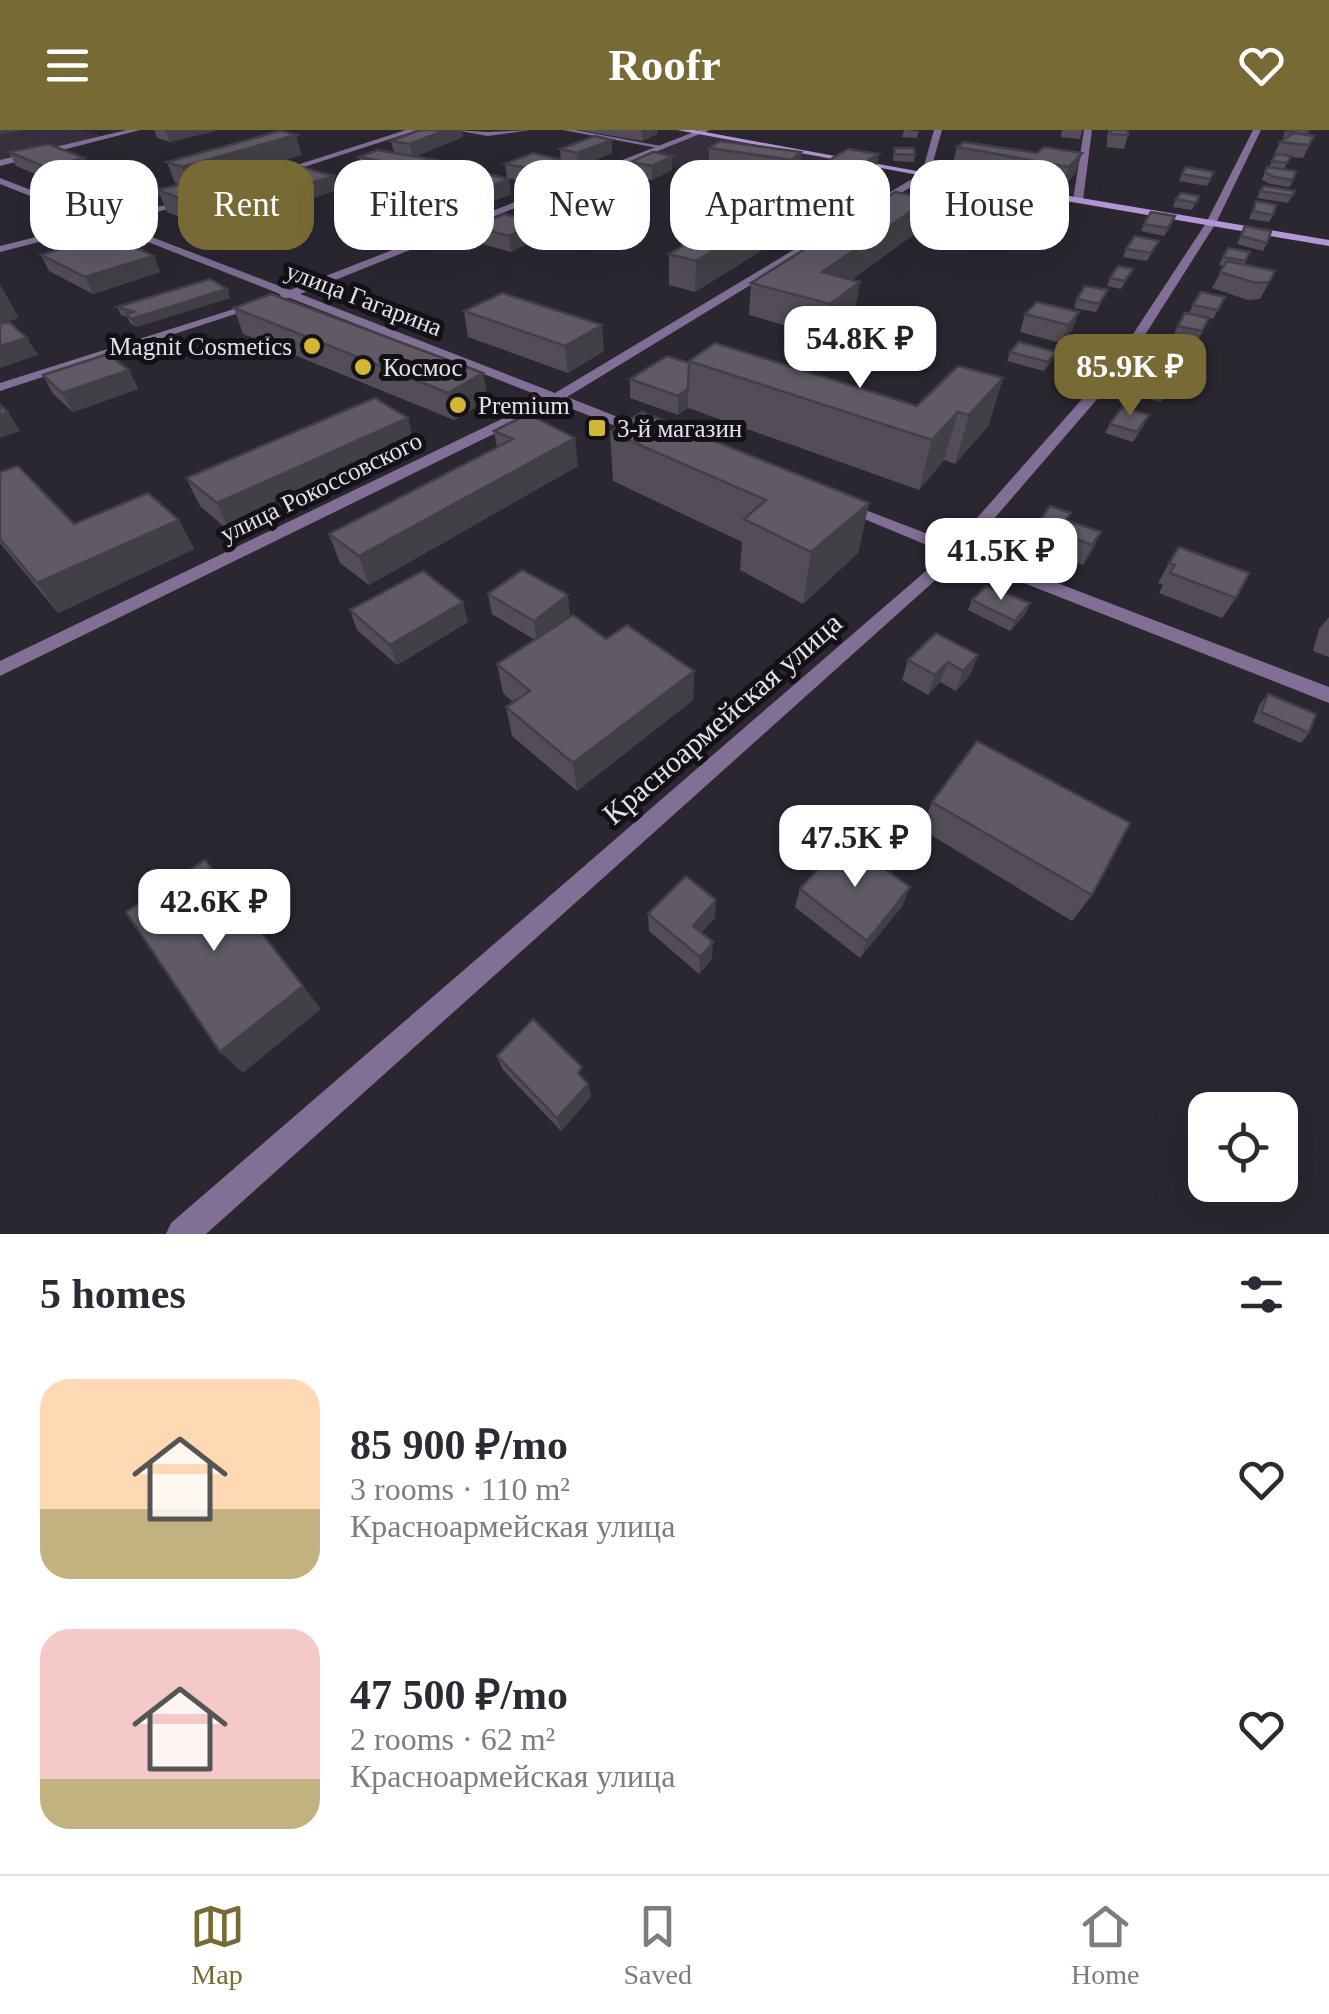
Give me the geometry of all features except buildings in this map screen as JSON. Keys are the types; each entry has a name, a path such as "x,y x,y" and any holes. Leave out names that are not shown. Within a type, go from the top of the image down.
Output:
{"street":[{"path":"0,163 136,130"},
{"path":"314,162 414,130"},
{"path":"681,130 910,171"},
{"path":"930,160 938,130"},
{"path":"1078,200 1088,130"},
{"name":"Красноармейская улица","path":"182,1234 958,550 1119,365 1211,223 1257,130"},
{"path":"0,387 290,295 703,132"},
{"name":"улица Гагарина","path":"0,180 30,192"},
{"name":"улица Рокоссовского","path":"0,669 556,398 910,184"},
{"path":"1069,198 1329,244"},
{"path":"0,249 30,241"},
{"name":"улица Гагарина","path":"158,243 658,437"},
{"path":"816,497 1329,696"}],"lane":[{"path":"458,130 488,134 528,130"},
{"path":"566,130 663,148"}],"shaded area":[{"path":"0,130 81,130 105,137 0,162"},
{"path":"699,133 836,159 670,160 670,166 635,159"}],"place":[{"name":"Magnit Cosmetics","path":"312,346"},
{"name":"Космос","path":"363,367"},
{"name":"Premium","path":"458,405"},
{"name":"3-й магазин","path":"597,428"}]}
